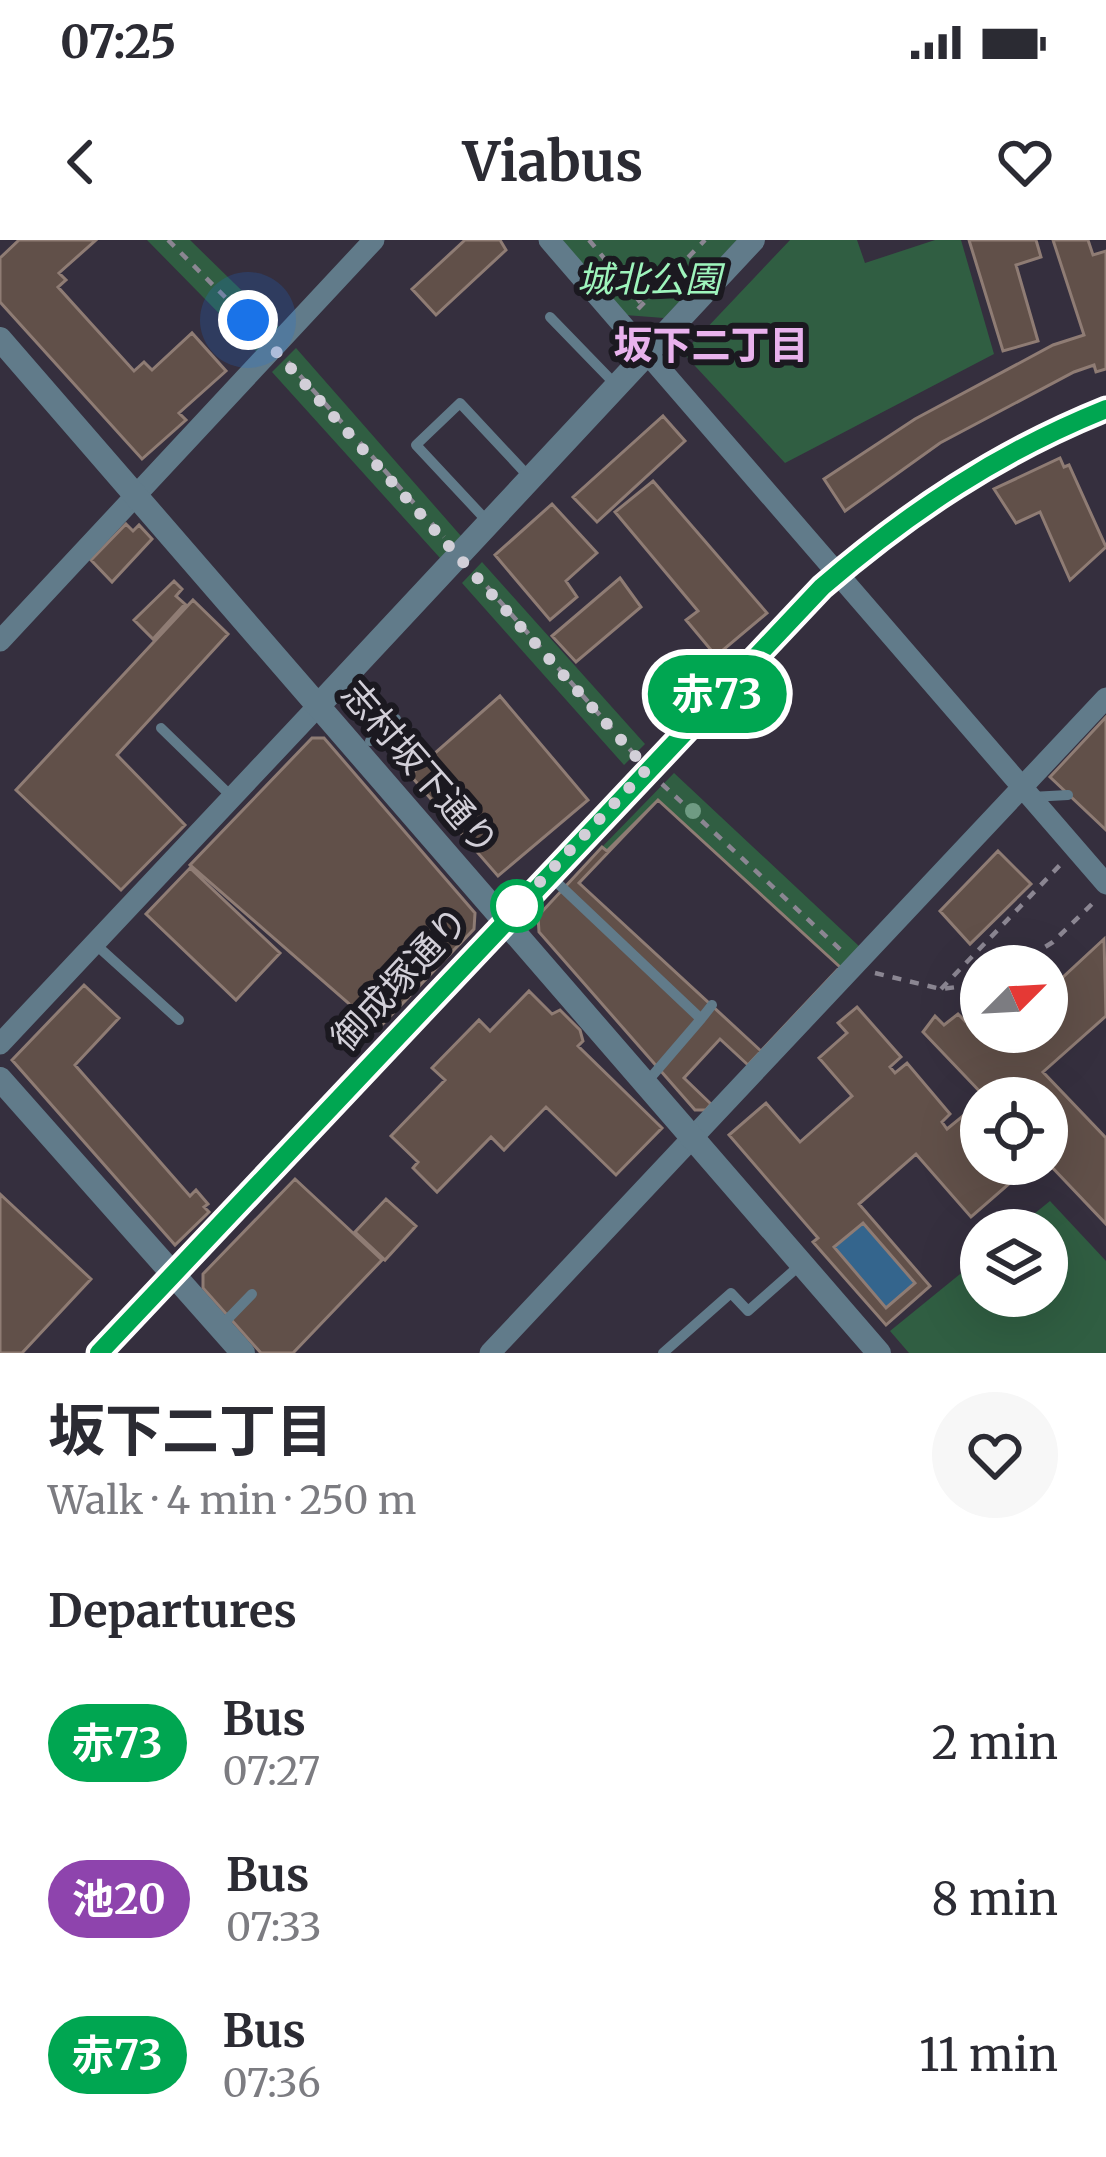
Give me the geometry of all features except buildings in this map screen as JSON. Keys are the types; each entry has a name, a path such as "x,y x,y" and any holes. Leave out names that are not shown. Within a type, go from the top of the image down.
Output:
{"street":[{"path":"5,627 136,496 374,240"},
{"path":"549,240 1106,887"},
{"path":"0,1044 753,240"},
{"name":"志村坂下通り","path":"0,339 694,1138 868,1349"},
{"name":"御成塚通り","path":"98,1353 438,981 504,920 764,644 838,573 954,484 1106,409"},
{"path":"490,1353 694,1138 726,1090 1027,792 1106,698"},
{"path":"0,1079 243,1353"}],"lane":[{"path":"550,317 617,386"},
{"path":"489,524 416,445 460,403 531,478"},
{"path":"370,741 396,719"},
{"path":"161,728 232,797"},
{"path":"1027,792 1068,795"},
{"path":"548,874 700,1019"},
{"path":"598,921 609,910"},
{"path":"631,952 641,940"},
{"path":"94,943 179,1021"},
{"path":"666,985 677,973"},
{"path":"646,1083 712,1005"},
{"path":"663,1353 731,1293 748,1311 802,1264"},
{"path":"220,1327 252,1294"}],"path":[{"path":"168,240 274,346 647,769 851,960"},
{"path":"589,240 641,303"},
{"path":"636,316 641,303 705,240"},
{"path":"941,988 1076,849"},
{"path":"1048,945 1106,887"},
{"path":"863,970 941,988 960,986"}],"green space":[{"path":"147,240 190,240 281,329 257,352"},
{"name":"城北公園","path":"562,240 737,240 664,318 625,315"},
{"path":"790,240 857,240 865,263 935,240 961,240 994,354 785,463 683,353"},
{"path":"296,348 461,536 440,558 272,372"},
{"path":"482,562 645,744 624,765 462,583"},
{"path":"674,773 860,947 840,967 659,800 607,851 602,847"},
{"path":"1068,1220 1106,1261 1106,1353 909,1353 890,1331 960,1274 960,1317 1068,1317"}],"water":[{"path":"863,1223 915,1283 886,1308 834,1248"}],"bus line":[{"name":"赤73","path":"99,1353 822,587 954,484 1106,409"}],"district":[{"name":"坂下二丁目","path":"711,345"}],"route":[{"path":"248,320 647,769 517,906"}]}
